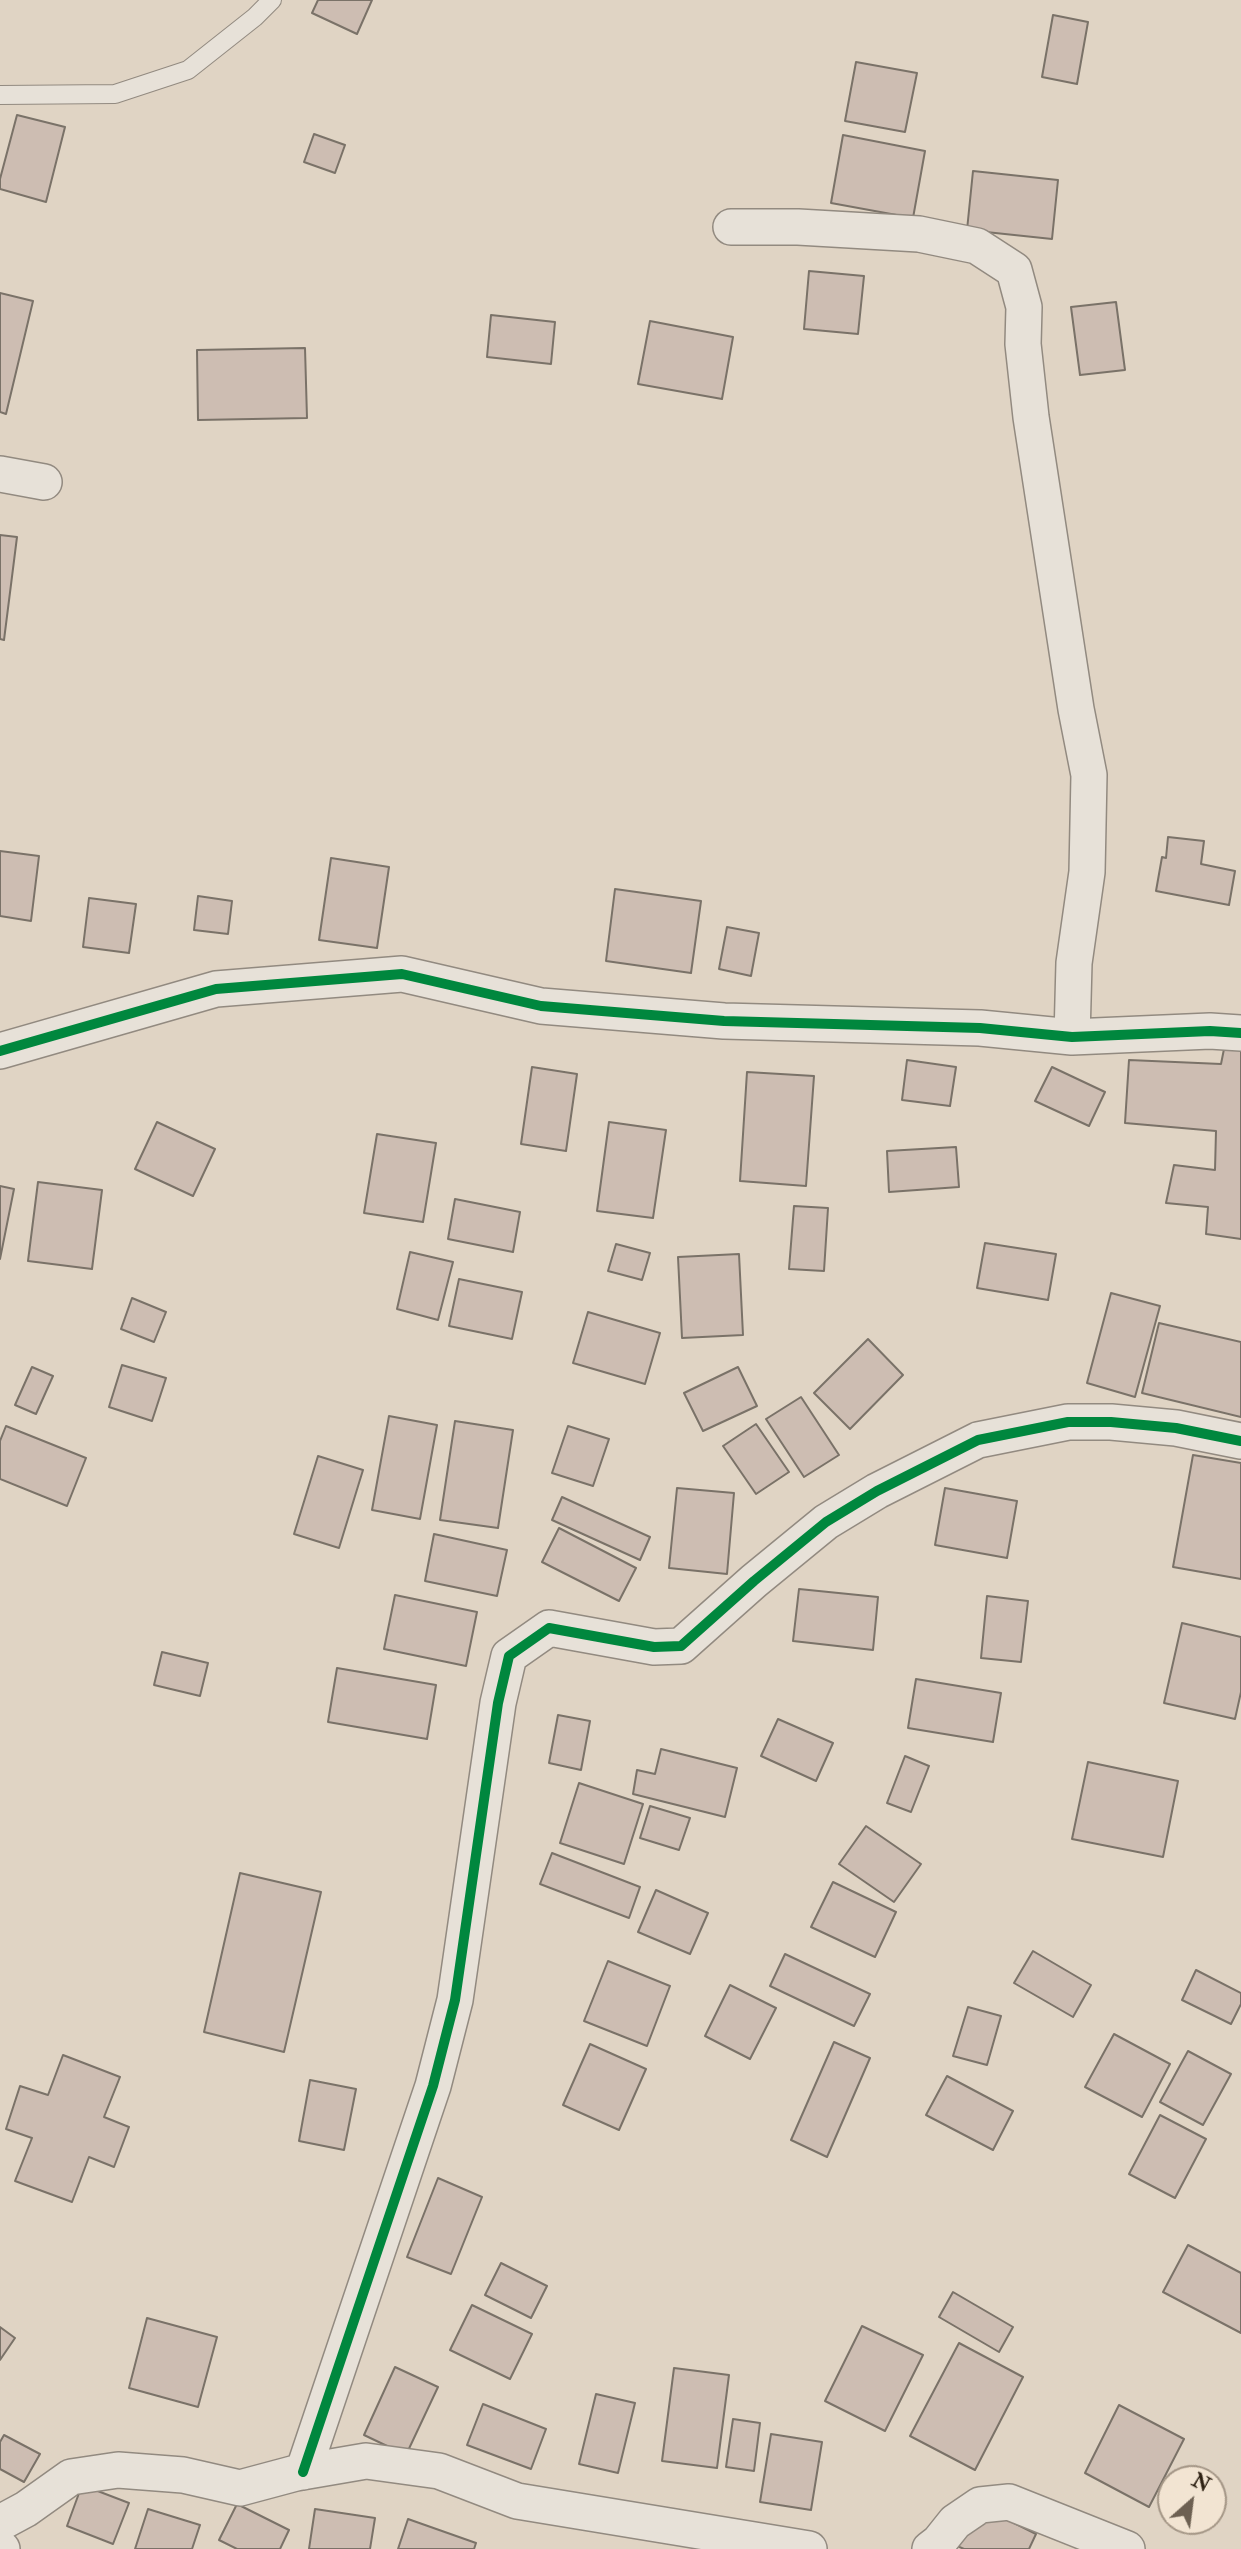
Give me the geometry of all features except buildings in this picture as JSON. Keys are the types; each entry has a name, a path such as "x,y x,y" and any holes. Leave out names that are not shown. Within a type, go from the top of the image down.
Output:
{"street":[{"path":"731,227 798,227 919,234 977,246 1014,270 1024,307 1023,344 1031,417 1076,709 1089,775 1087,872 1074,962 1072,1037"},
{"path":"0,474 44,482"},
{"path":"0,1051 216,989 402,974 541,1006 724,1021 980,1028 1072,1037 1210,1031 1241,1033"},
{"path":"303,2472 433,2086 455,2000 498,1703 509,1656 549,1628 654,1647 681,1646 754,1581 827,1522 877,1490 978,1440 1068,1422 1111,1422 1176,1428 1241,1441"},
{"path":"0,2523 26,2509 71,2477 118,2470 183,2475 240,2488 303,2472 366,2461 439,2471 517,2501 809,2549"},
{"path":"930,2549 955,2522 980,2505 1009,2502 1127,2549"}],"lane":[{"path":"0,95 115,94 188,70 255,17 272,0"}],"cycle path":[{"path":"0,1051 216,989 402,974 541,1006 724,1021 980,1028 1072,1037 1210,1031 1241,1033"},
{"path":"303,2472 433,2086 455,2000 498,1703 509,1656 549,1628 654,1647 681,1646 826,1522 877,1491 978,1440 1068,1422 1111,1422 1176,1428 1241,1441"}]}
